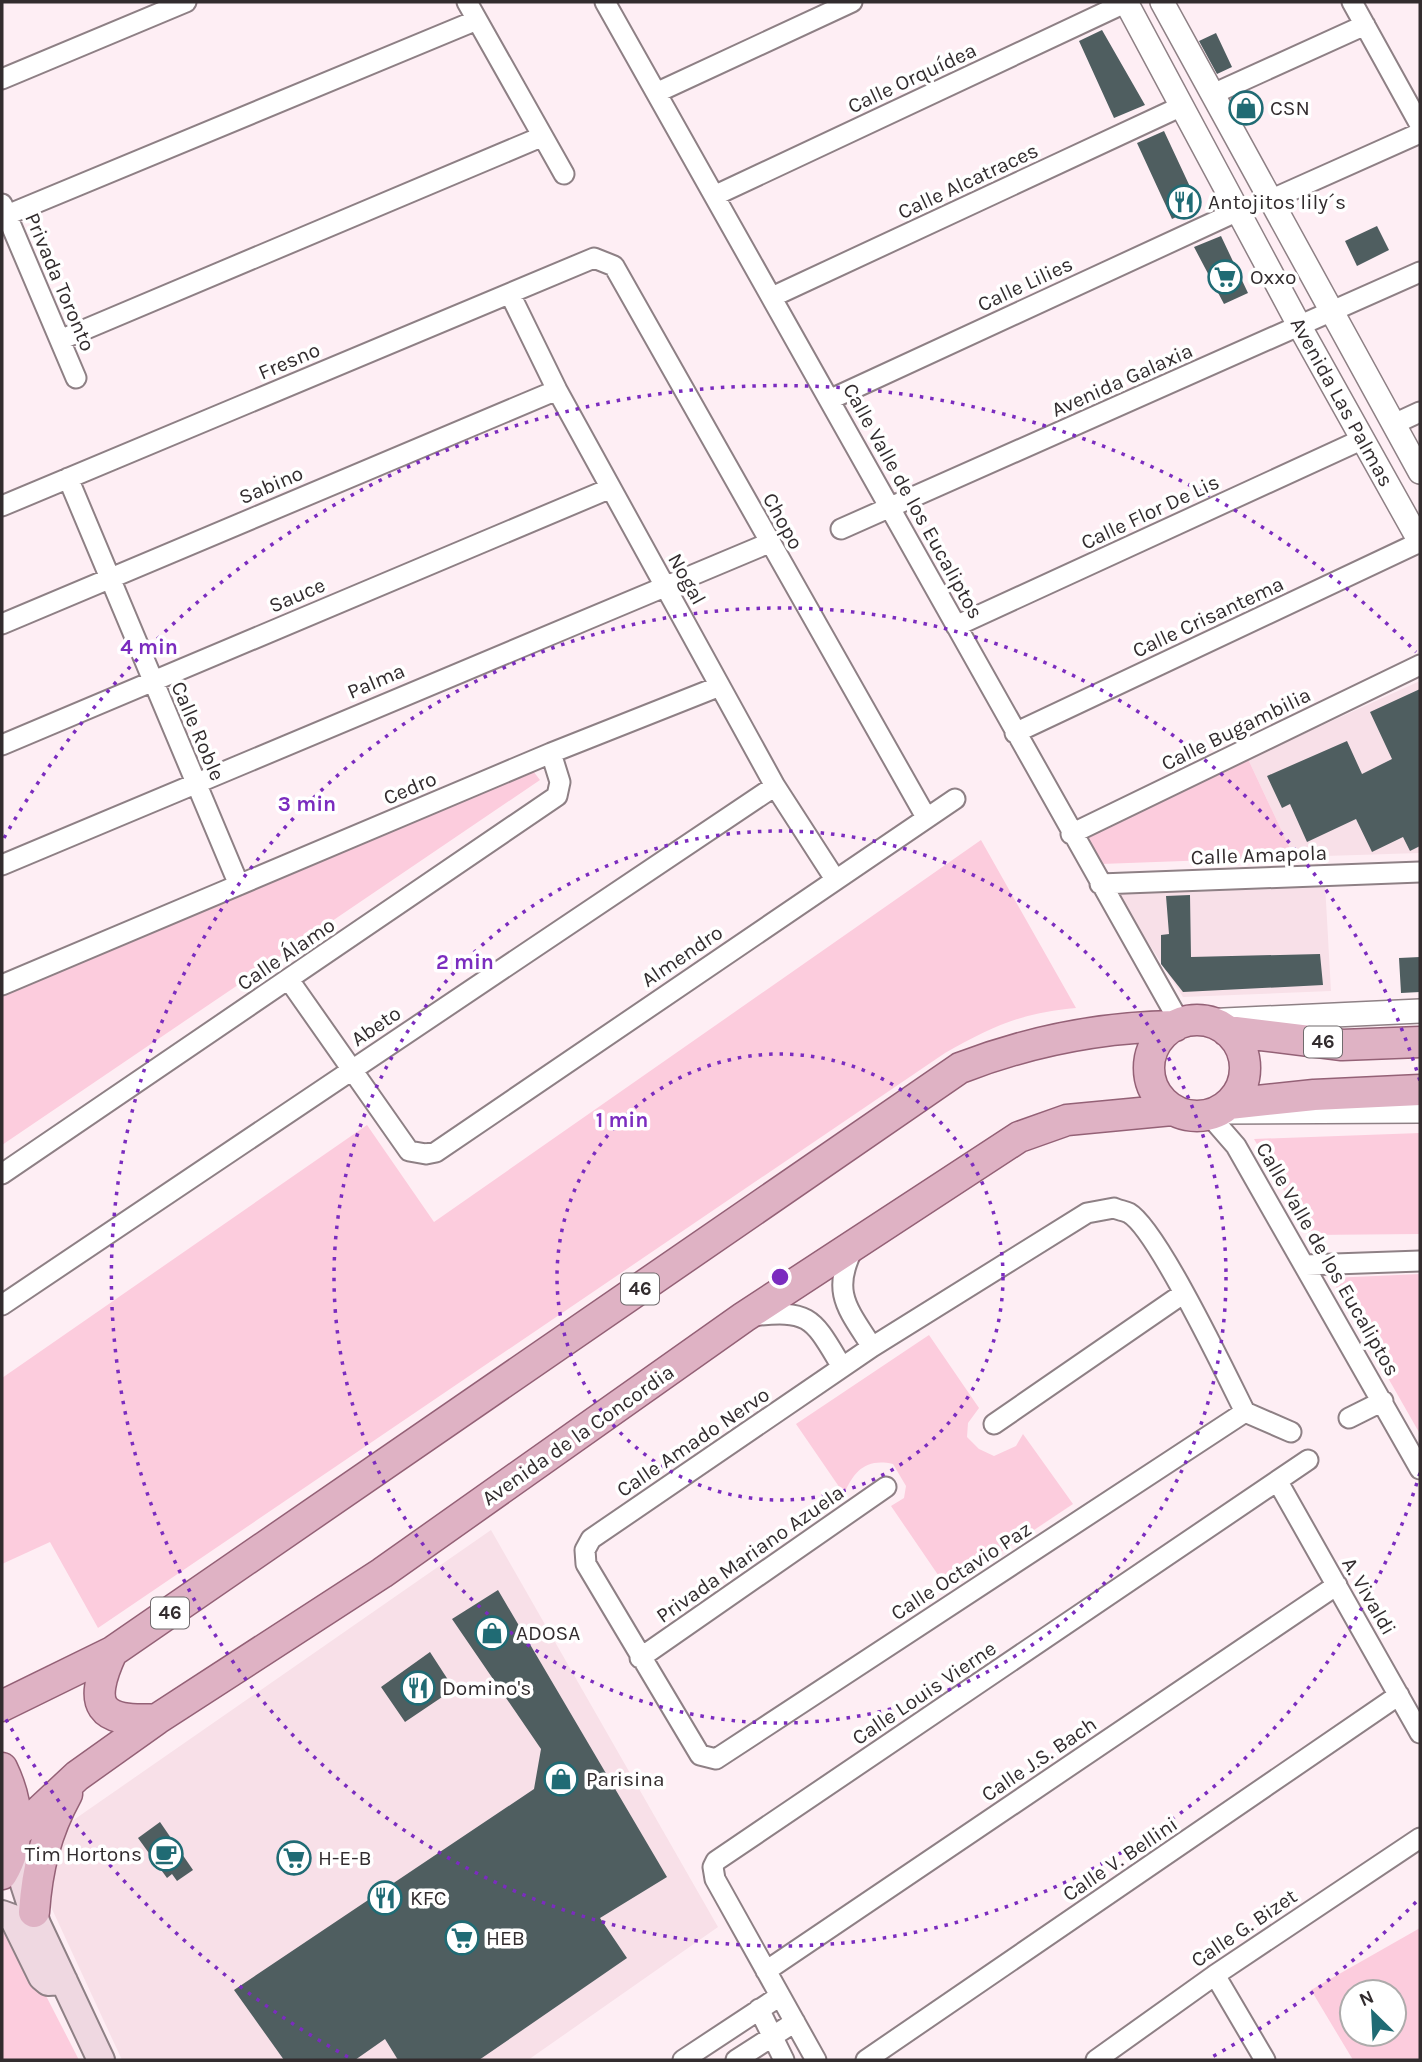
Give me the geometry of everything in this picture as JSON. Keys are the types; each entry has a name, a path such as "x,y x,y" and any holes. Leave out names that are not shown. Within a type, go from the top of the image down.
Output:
{"main road":[{"name":"46","path":"2,1706 112,1652 960,1068 1014,1047 1066,1037 1196,1025 1342,1045 1420,1042"},
{"path":"1218,1110 1239,1091 1244,1075 1244,1059 1238,1043 1196,1025 1156,1043 1150,1057 1149,1072 1160,1100 1172,1110 1184,1115 1218,1110 1314,1095 1420,1090"},
{"name":"Avenida de la Concordia","path":"10,1852 77,1776 157,1719 382,1573 744,1317 1019,1137 1067,1120 1172,1110"},
{"path":"112,1652 99,1685 101,1704 116,1719 157,1719"},
{"path":"2,1768 16,1809 10,1852 64,1981 101,2060"},
{"path":"34,1912 39,1863 48,1833 77,1776"},
{"path":"2,1914 13,1918 42,1977 48,1982 64,1981"}],"street":[{"path":"2,79 186,2"},
{"path":"467,2 564,174"},
{"name":"Calle Valle de los Eucaliptos","path":"605,2 831,399 888,507 1071,834 1100,884 1196,1025"},
{"path":"658,92 852,2"},
{"name":"Avenida Las Palmas","path":"1126,2 1300,327 1420,542"},
{"name":"Calle Orquídea","path":"716,195 1126,2"},
{"name":"Avenida Las Palmas","path":"1162,2 1420,472"},
{"path":"1352,2 1420,125"},
{"path":"4,209 477,20"},
{"path":"1213,94 1365,25"},
{"name":"Calle Alcatraces","path":"772,298 1182,106"},
{"path":"1270,200 1420,133"},
{"path":"60,340 541,137"},
{"name":"Privada Toronto","path":"4,209 76,378"},
{"name":"Calle Lilies","path":"831,399 1238,211"},
{"name":"Fresno","path":"2,506 594,258"},
{"name":"Chopo","path":"594,258 614,266 926,817"},
{"name":"Avenida Galaxia","path":"841,529 1420,272"},
{"name":"Nogal","path":"510,294 557,390 775,786 835,879"},
{"name":"Sabino","path":"2,624 557,390"},
{"path":"1394,424 1420,412"},
{"name":"Calle Flor De Lis","path":"956,626 1363,439"},
{"name":"Calle Roble","path":"68,478 240,885"},
{"name":"Sauce","path":"2,745 611,488"},
{"name":"Calle Crisantema","path":"1015,733 1420,542"},
{"name":"Palma","path":"2,865 769,543"},
{"name":"Calle Bugambilia","path":"1071,834 1420,665"},
{"name":"Cedro","path":"2,985 551,753 720,686"},
{"name":"Calle Álamo","path":"2,1174 556,796 560,782 551,753"},
{"name":"Abeto","path":"2,1305 775,786"},
{"name":"Almendro","path":"351,1070 409,1152 436,1152 955,799"},
{"name":"Calle Amapola","path":"1100,884 1420,872"},
{"path":"289,980 351,1070"},
{"path":"1196,1025 1420,1011"},
{"path":"1218,1110 1420,1111"},
{"name":"Calle Valle de los Eucaliptos","path":"1218,1110 1420,1469"},
{"name":"Calle Amado Nervo","path":"640,1658 586,1564 585,1550 591,1539 842,1367 1087,1213 1114,1208 1130,1213 1143,1226 1184,1293"},
{"path":"857,1241 844,1265 840,1284 849,1311 872,1347"},
{"path":"1306,1265 1420,1261"},
{"path":"994,1424 1184,1293 1245,1412 1291,1432"},
{"path":"744,1317 794,1314 811,1320 842,1367"},
{"path":"1349,1418 1382,1401"},
{"name":"Calle Octavio Paz","path":"640,1658 701,1755 716,1759 1245,1412"},
{"name":"Calle Louis Vierne","path":"816,2060 715,1879 713,1867 716,1861 1308,1460"},
{"name":"A. Vivaldi","path":"1278,1482 1420,1733"},
{"name":"Privada Mariano Azuela","path":"640,1658 886,1487"},
{"name":"Calle J.S. Bach","path":"766,1971 1338,1585"},
{"name":"Calle V. Bellini","path":"866,2060 1399,1695"},
{"name":"Calle G. Bizet","path":"1096,2060 1215,1975 1420,1838"},
{"path":"1215,1975 1265,2060"},
{"path":"683,2060 780,1996"},
{"path":"759,2009 784,2060"},
{"path":"736,2060 795,2022"}],"shaded area":[{"path":"1420,681 1420,853 1294,857 1248,759"},
{"path":"1248,759 1294,857 1101,864 1087,834"},
{"path":"530,767 540,780 2,1145 2,992"},
{"path":"981,840 1076,1008 1039,1013 1008,1022 945,1053 98,1628 50,1542 2,1564 2,1378 367,1125 434,1222"},
{"path":"1325,884 1331,991 1183,997 1115,891"},
{"path":"1420,1133 1420,1234 1310,1235 1254,1139"},
{"path":"1420,1274 1420,1434 1331,1278"},
{"path":"929,1335 979,1408 968,1423 967,1437 979,1449 994,1456 1016,1446 1023,1434 1073,1504 947,1588 891,1506 904,1498 906,1486 893,1464 875,1463 862,1468 844,1494 796,1424"},
{"name":"HEB","path":"491,1530 718,1927 528,2060 122,2060 26,1853"},
{"path":"2,1918 6,1918 79,2060 2,2060"},
{"path":"1420,1928 1420,2060 1353,2060 1346,2048 1408,2048 1408,1978 1338,1978 1338,2035 1311,1990"}],"building":[{"path":"1102,30 1145,105 1114,118 1079,41"},
{"path":"1216,33 1232,67 1217,74 1199,41"},
{"name":"CSN","path":"1251,91 1261,116 1245,123 1232,100"},
{"path":"1164,131 1199,206 1172,219 1137,143"},
{"path":"1377,226 1389,250 1357,266 1345,241"},
{"name":"Oxxo","path":"1221,236 1248,293 1224,304 1194,247"},
{"path":"1420,689 1420,846 1410,851 1403,837 1372,852 1356,819 1307,842 1290,804 1282,808 1267,776 1347,741 1362,774 1392,759 1370,712"},
{"path":"1190,895 1191,957 1320,954 1323,985 1183,992 1161,964 1161,935 1169,934 1166,896"},
{"path":"1420,957 1420,992 1401,993 1399,958"},
{"name":"HEB","path":"498,1590 667,1877 600,1918 627,1958 479,2060 398,2060 385,2039 355,2060 284,2060 234,1990 534,1789 541,1749 452,1619"},
{"name":"Domino's","path":"430,1652 454,1689 405,1722 381,1687"},
{"name":"Tim Hortons","path":"160,1822 193,1870 177,1881 172,1874 167,1878 138,1838"}],"place":[{"name":"CSN","path":"1246,108"},
{"name":"Antojitos lily´s","path":"1184,202"},
{"name":"Oxxo","path":"1225,277"},
{"name":"ADOSA","path":"492,1633"},
{"name":"Domino's","path":"418,1688"},
{"name":"Parisina","path":"561,1779"},
{"name":"Tim Hortons","path":"166,1854"},
{"name":"H-E-B","path":"294,1858"},
{"name":"KFC","path":"385,1898"},
{"name":"HEB","path":"462,1938"}]}
